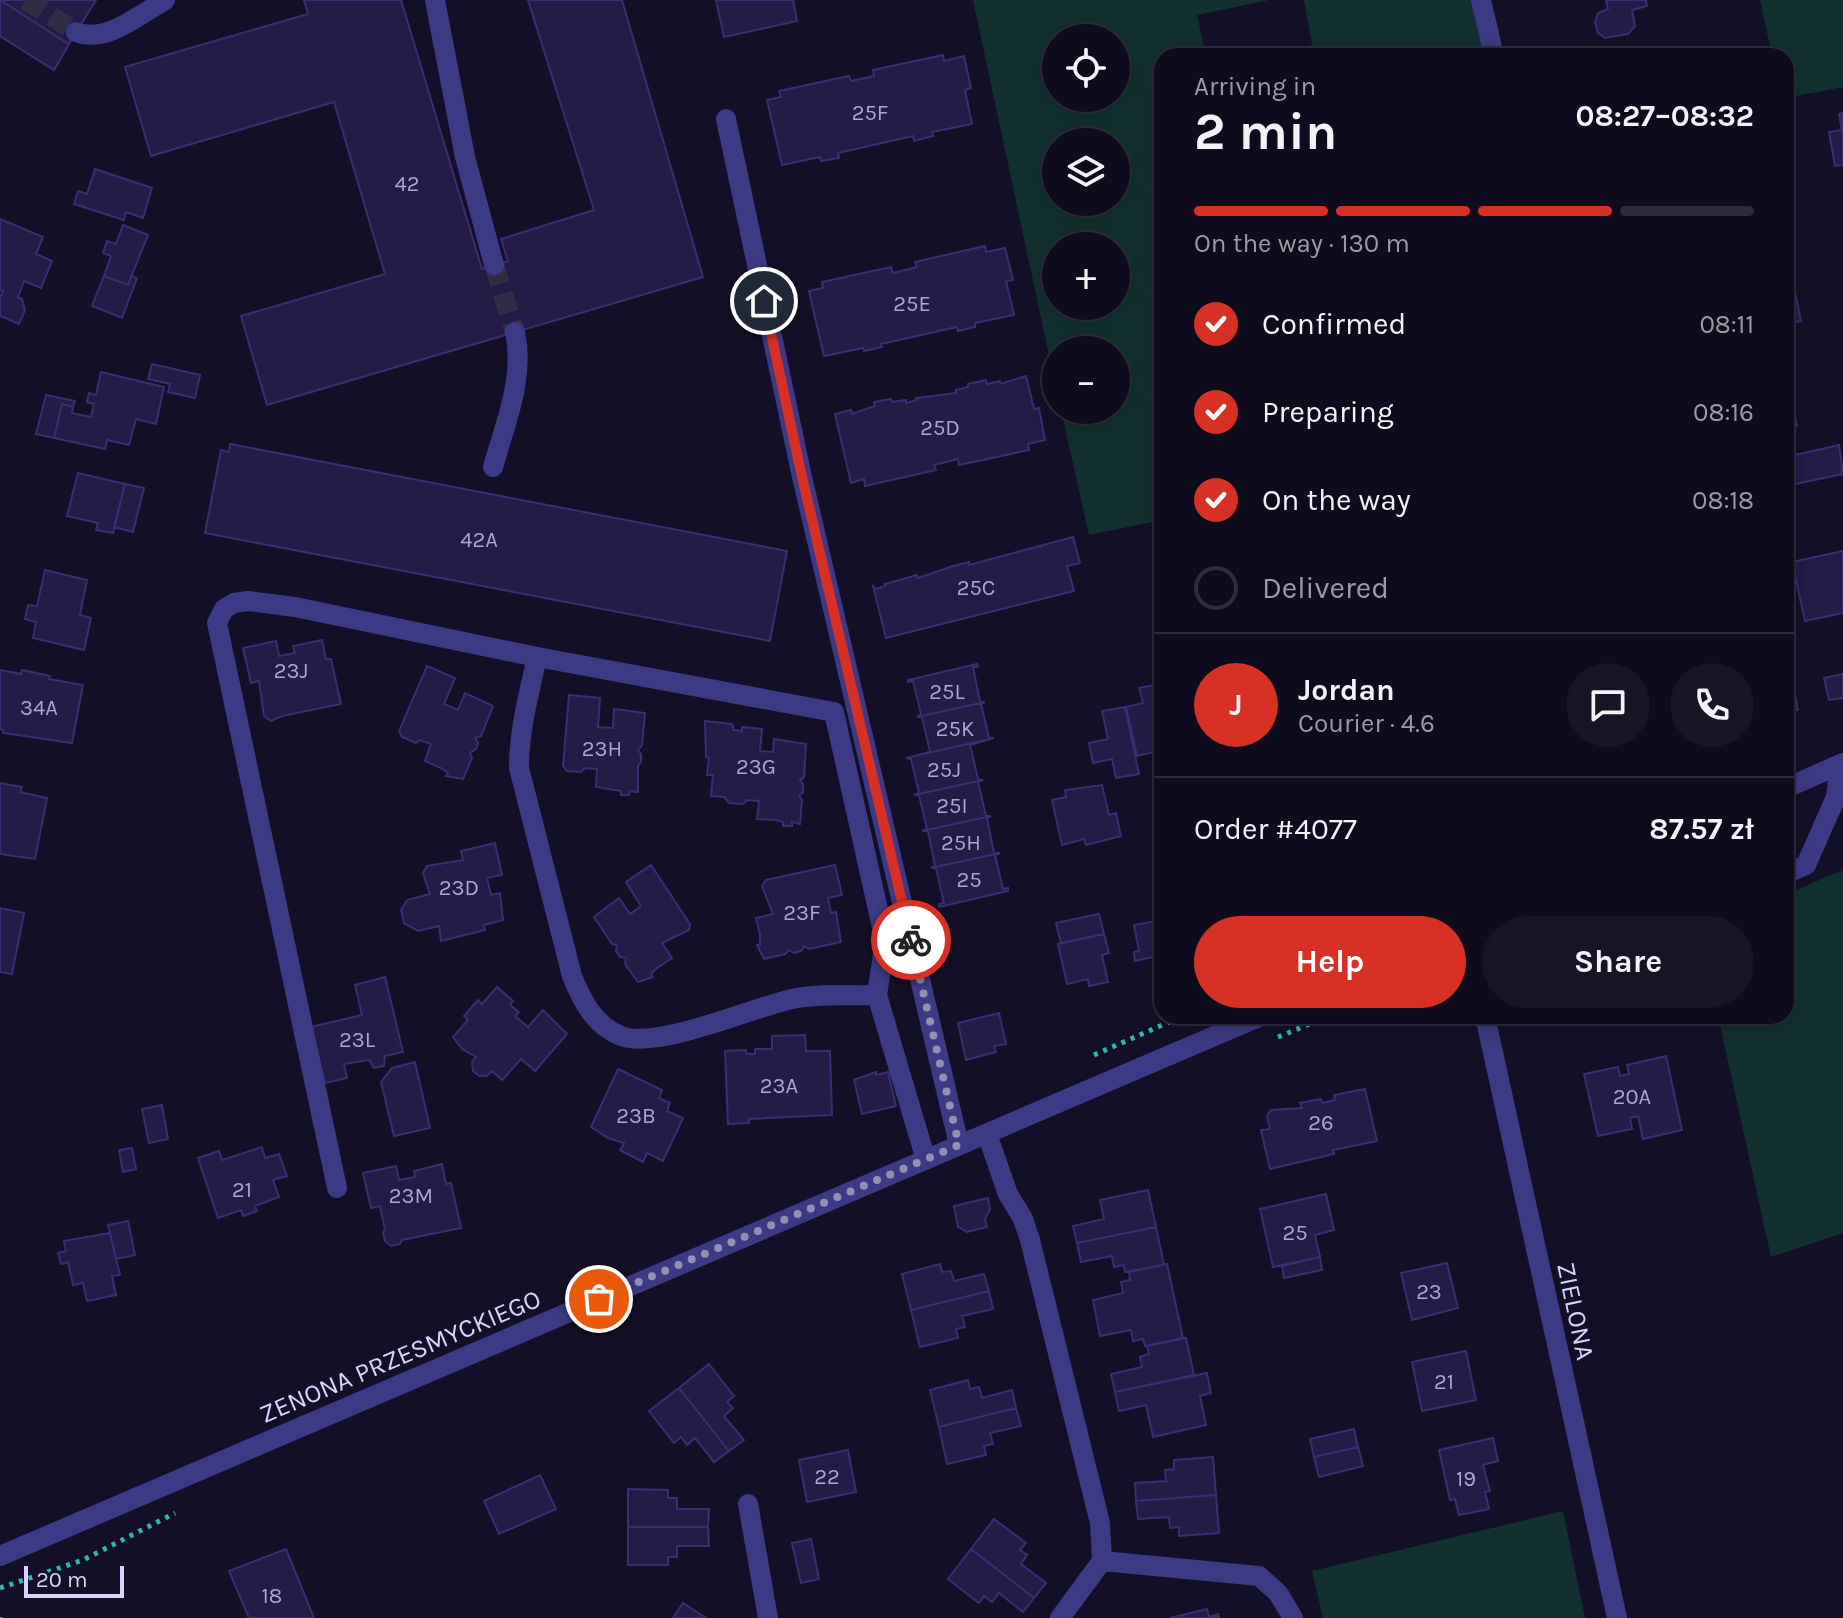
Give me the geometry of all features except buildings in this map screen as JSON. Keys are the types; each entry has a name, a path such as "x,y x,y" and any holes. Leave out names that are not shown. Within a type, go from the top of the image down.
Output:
{"street":[{"path":"76,32 88,36 104,34 165,0"},
{"path":"435,0 462,143 494,265"},
{"path":"1481,0 1492,48"},
{"path":"726,119 802,477 959,1145"},
{"path":"493,467 518,374 515,332"},
{"path":"337,1188 217,623 224,609 234,603 248,601 295,607 537,657 834,712 885,941 877,995 926,1160"},
{"path":"537,657 519,748 519,768 572,976 582,1000 597,1021 622,1037 665,1037 794,998 877,995"},
{"path":"1794,785 1841,764"},
{"path":"1794,870 1806,865 1836,797 1841,764"},
{"name":"ZENONA PRZESMYCKIEGO","path":"0,1556 1242,1024"},
{"name":"ZIELONA","path":"1487,1024 1617,1618"},
{"path":"987,1134 1008,1194 1023,1219 1030,1240 1100,1523 1102,1561 1060,1618"},
{"path":"748,1504 768,1618"},
{"path":"1102,1561 1259,1576 1278,1593 1293,1618"}],"green space":[{"path":"973,0 1269,0 1197,15 1204,48 1154,48 1154,522 1089,535 1064,424 1130,424 1130,336 1045,336"},
{"path":"1304,0 1474,0 1484,48 1313,48"},
{"path":"1760,0 1843,0 1843,87 1794,96 1794,48 1770,48"},
{"path":"1843,870 1843,1233 1771,1257 1720,1024 1794,1024 1794,891"},
{"path":"1563,1511 1585,1618 1323,1618 1312,1571"}],"tunnel":[{"path":"26,0 76,32"},
{"path":"494,265 515,332"}],"way so far":[{"path":"599,1299 959,1145 911,940"}],"route":[{"path":"764,301 802,477 911,940"}]}
